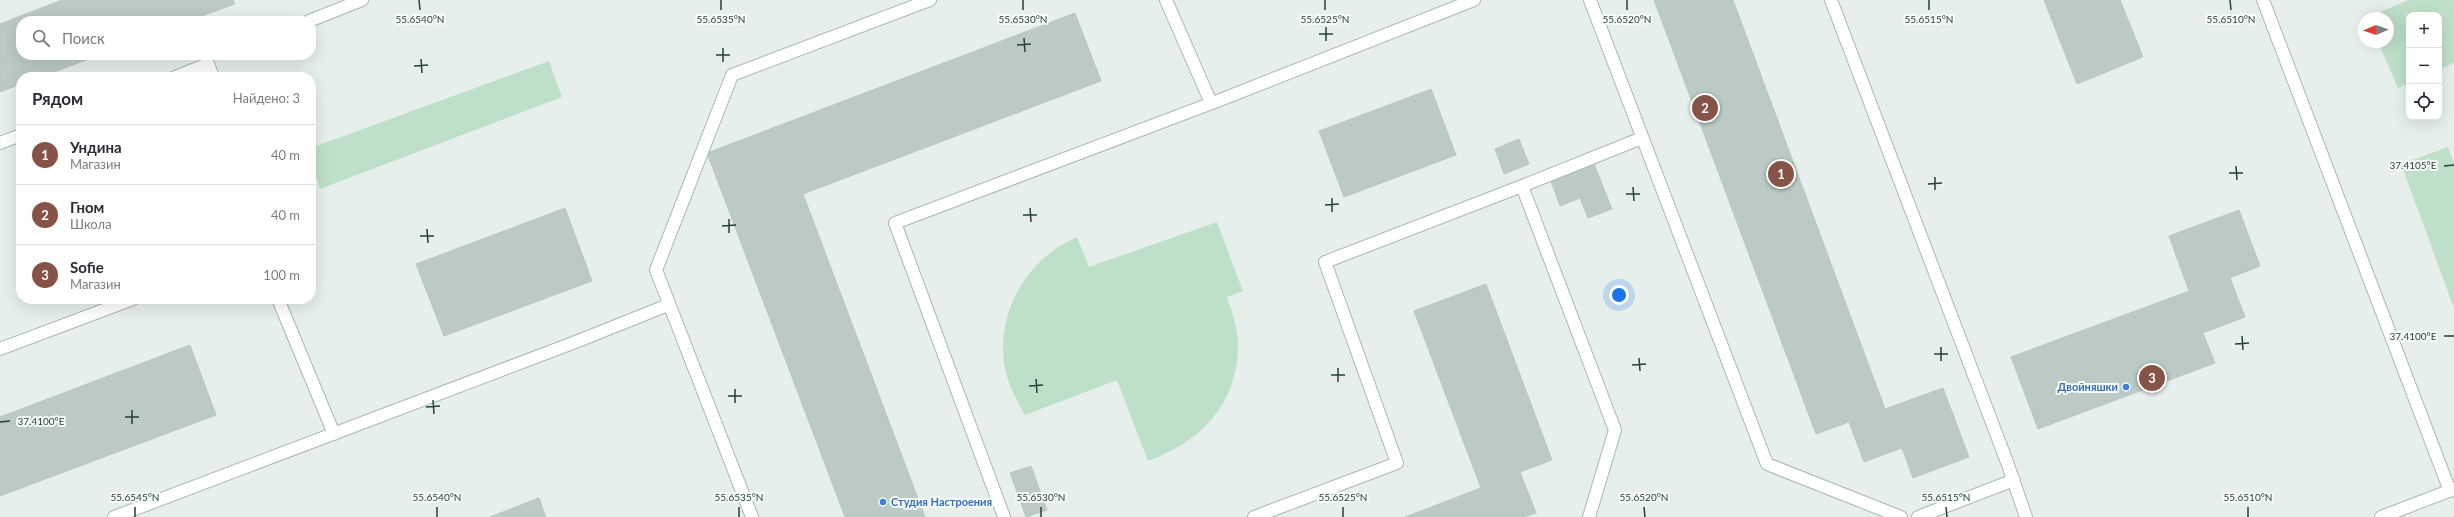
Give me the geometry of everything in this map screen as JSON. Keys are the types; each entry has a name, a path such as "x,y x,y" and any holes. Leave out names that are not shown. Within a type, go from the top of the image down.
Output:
{"street":[{"path":"316,18 362,0"},
{"path":"752,517 656,270 732,75 930,0"},
{"path":"1166,0 1211,103"},
{"path":"1004,517 895,223 1211,103 1474,0"},
{"path":"1590,0 1767,464 1901,517"},
{"path":"1831,0 2014,480 2026,517"},
{"path":"2263,0 2452,490 2381,517"},
{"path":"188,72 208,64 211,72"},
{"path":"0,143 16,137"},
{"path":"1254,517 1396,463 1325,262 1642,138"},
{"path":"1522,186 1614,430 1589,517"},
{"path":"0,349 120,304"},
{"path":"280,304 334,434"},
{"path":"114,517 578,342 668,304"},
{"path":"1918,517 2014,480"}],"green space":[{"path":"2408,0 2454,0 2454,63 2442,69 2442,12 2406,12 2406,84 2398,88 2381,48 2394,48 2394,12 2381,12"},
{"path":"549,61 562,97 320,189 316,178 316,146"},
{"path":"2448,147 2454,163 2454,308 2401,164"},
{"path":"1217,222 1243,291 1227,297 1238,342 1237,364 1232,384 1214,417 1185,443 1148,461 1117,380 1025,415 1014,394 1006,373 1003,352 1004,331 1009,311 1017,292 1028,275 1042,260 1058,247 1077,237 1089,267"}],"building":[{"path":"62,0 233,0 235,4 202,16 21,16"},
{"path":"1654,0 1733,0 1885,409 1943,388 1969,457 1913,478 1902,448 1864,462 1849,422 1816,434"},
{"path":"2044,0 2120,0 2143,57 2077,84"},
{"path":"1075,13 1101,81 803,194 925,517 845,517 707,153"},
{"path":"16,18 16,60 86,60 54,72 16,72 16,86 0,92 0,24"},
{"path":"1431,89 1456,155 1344,197 1319,131"},
{"path":"1519,139 1529,164 1504,174 1495,149"},
{"path":"1594,164 1612,209 1588,218 1580,198 1560,206 1551,181"},
{"path":"565,208 592,281 444,336 416,264"},
{"path":"2239,210 2260,266 2230,278 2245,317 2203,333 2215,363 2038,429 2011,357 2189,291 2169,236"},
{"path":"1486,284 1552,460 1520,472 1536,513 1524,517 1405,517 1481,488 1414,311"},
{"path":"190,345 216,415 0,496 0,417"},
{"path":"1031,466 1047,510 1026,517 1010,473"},
{"path":"539,498 546,517 490,517"}],"place":[{"name":"Гном","path":"1705,108"},
{"name":"Ундина","path":"1781,174"},
{"name":"Sofie","path":"2152,378"},
{"name":"Двойняшки","path":"2126,387"},
{"name":"Студия Настроения","path":"883,502"}]}
